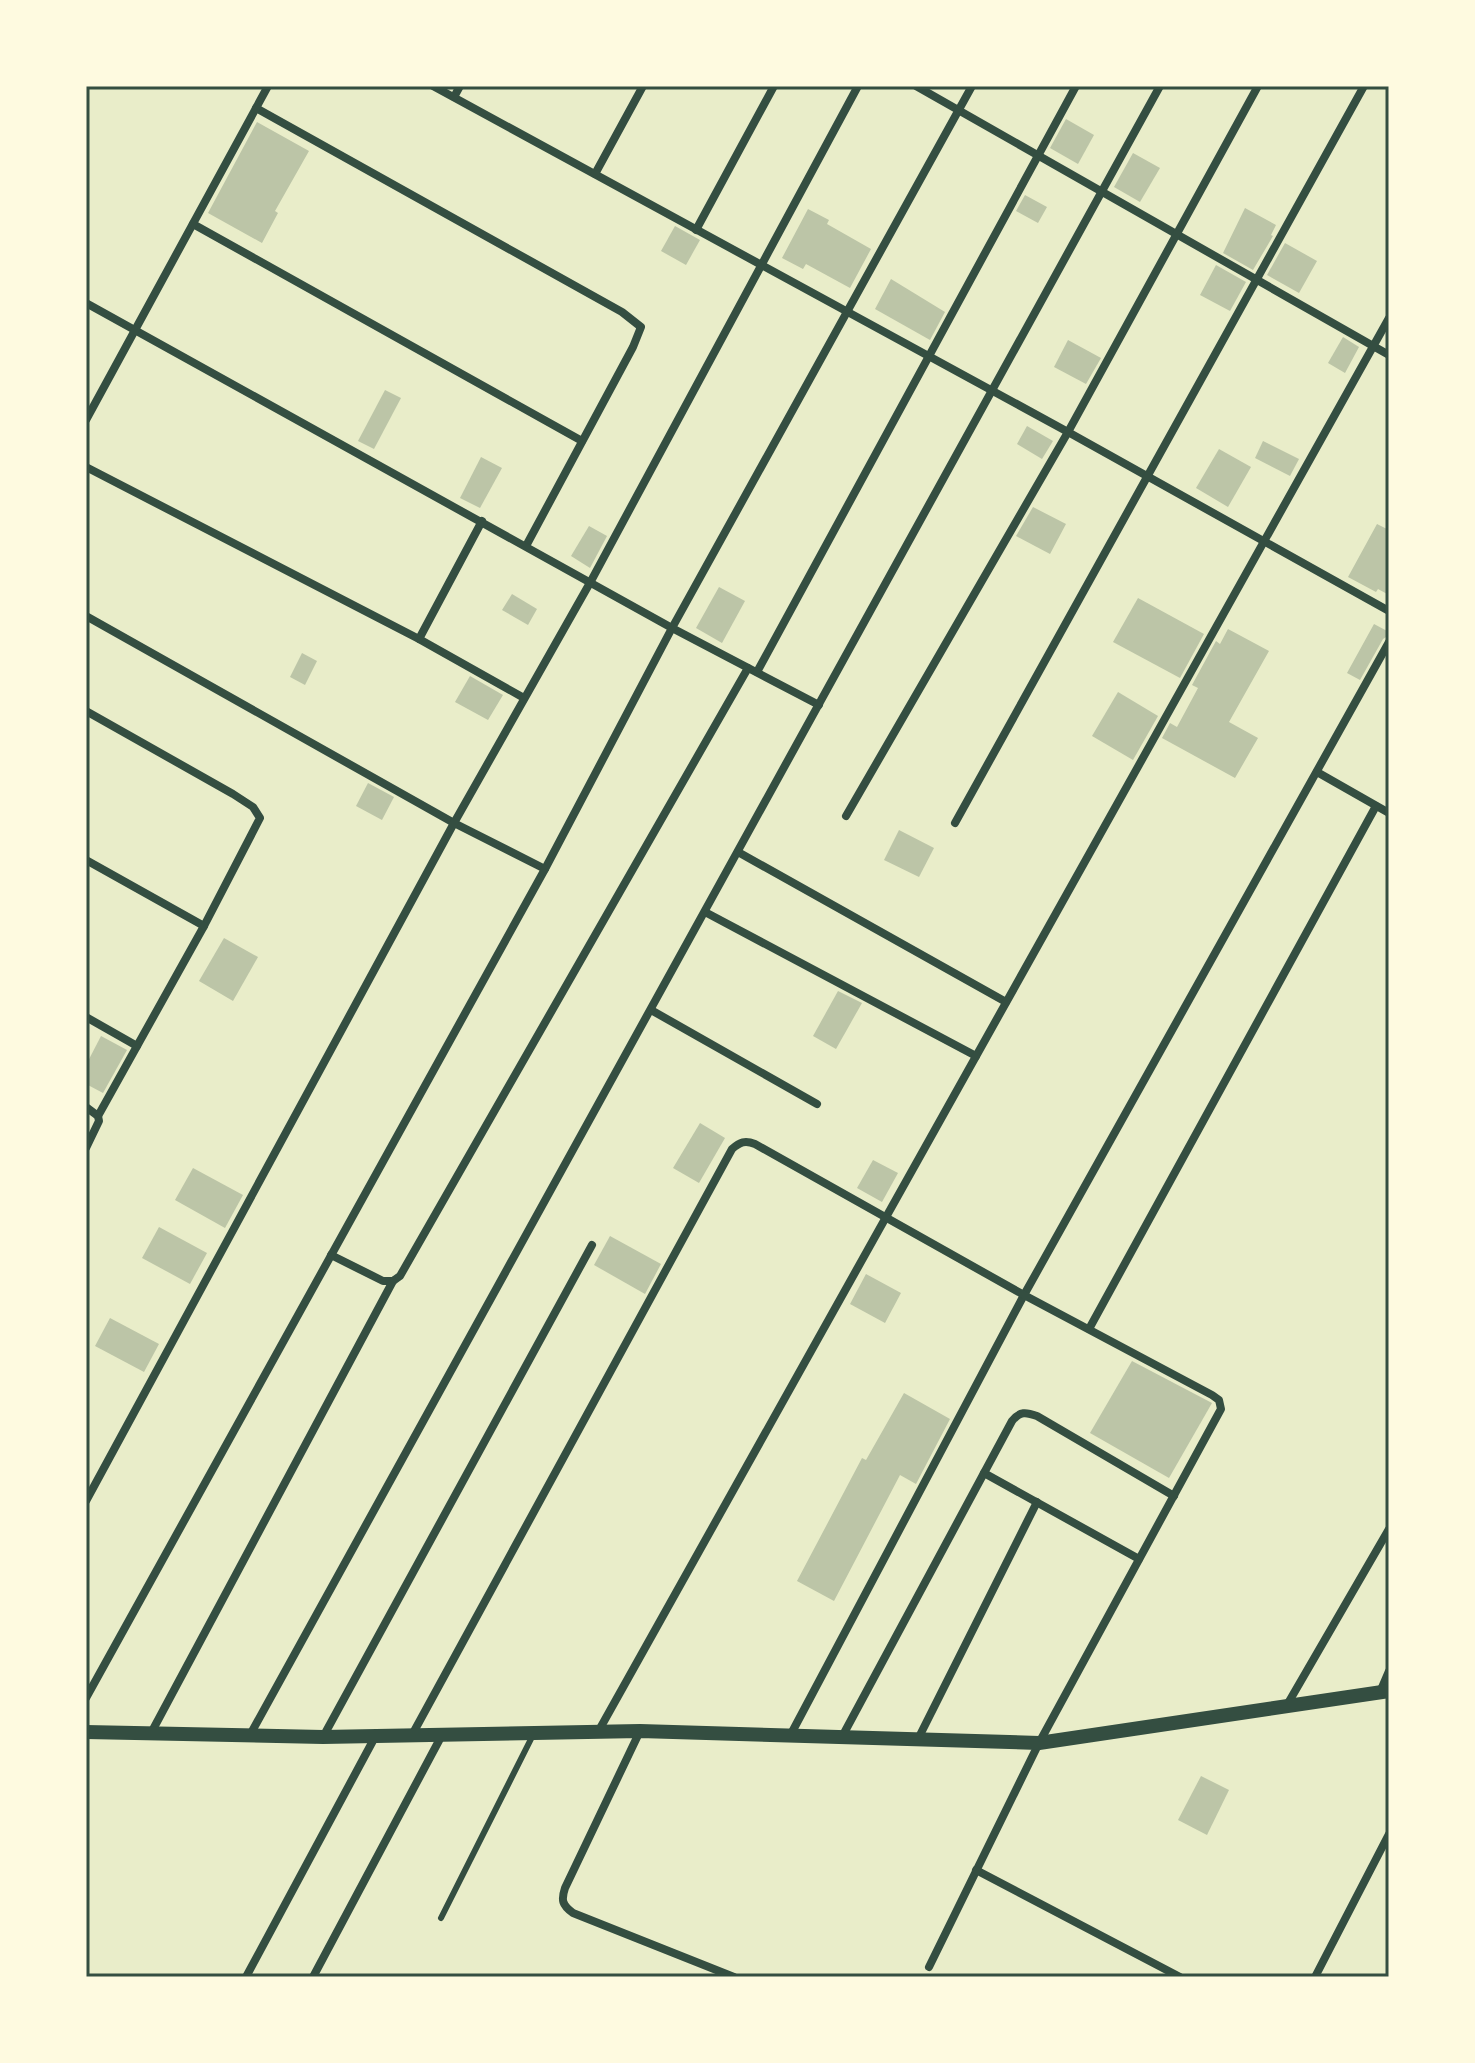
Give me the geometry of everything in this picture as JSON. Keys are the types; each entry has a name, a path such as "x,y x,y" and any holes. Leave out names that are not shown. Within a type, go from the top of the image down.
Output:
{"street":[{"path":"86,420 268,86"},
{"path":"433,86 1389,611"},
{"path":"454,97 460,86"},
{"path":"595,174 643,86"},
{"path":"696,230 774,86"},
{"path":"86,1501 454,823 591,581 858,86"},
{"path":"916,86 1389,355"},
{"path":"86,1698 545,869 672,628 972,86"},
{"path":"150,1735 393,1281 400,1276 412,1256 752,670 929,356 1076,86"},
{"path":"250,1735 1160,86"},
{"path":"846,816 1068,432 1258,86"},
{"path":"955,823 1364,86"},
{"path":"256,108 638,322 641,327 639,334 526,546"},
{"path":"193,224 582,441"},
{"path":"86,303 672,628 819,705"},
{"path":"598,1732 1389,318"},
{"path":"86,467 419,639 524,698"},
{"path":"419,639 482,521"},
{"path":"86,616 454,823 545,869"},
{"path":"791,1734 1024,1295 1389,642"},
{"path":"86,711 233,794 253,807 260,818 98,1116 98,1127 86,1148"},
{"path":"1317,772 1389,813"},
{"path":"1089,1329 1376,806"},
{"path":"738,852 1006,1002"},
{"path":"86,860 204,926"},
{"path":"705,912 976,1056"},
{"path":"651,1010 817,1104"},
{"path":"86,1017 137,1046"},
{"path":"86,1107 98,1116"},
{"path":"412,1735 732,1149 740,1142 755,1144 1219,1400 1221,1409 1039,1743 929,1967"},
{"path":"323,1737 592,1245"},
{"path":"331,1255 383,1281 393,1281"},
{"path":"843,1735 1018,1414 1026,1412 1037,1416 1174,1496"},
{"path":"984,1473 1139,1559"},
{"path":"918,1739 1037,1502"},
{"path":"1287,1705 1389,1529"},
{"path":"86,1732 323,1737 640,1731 1039,1743 1384,1692 1389,1671"},
{"path":"640,1731 565,1888 562,1898 564,1906 573,1913 734,1977"},
{"path":"313,1977 442,1734"},
{"path":"246,1977 375,1736"},
{"path":"1316,1974 1389,1834"},
{"path":"976,1870 1180,1977"}],"lane":[{"path":"441,1918 534,1733"},
{"path":"1316,1974 1327,1977"}],"building":[{"path":"1066,119 1094,135 1078,164 1050,148"},
{"path":"257,122 309,151 275,211 278,213 262,243 208,213"},
{"path":"1133,153 1160,168 1140,202 1114,187"},
{"path":"1025,195 1047,207 1038,223 1016,211"},
{"path":"1245,208 1276,225 1253,270 1223,253"},
{"path":"808,209 829,220 827,224 871,249 850,288 806,264 803,269 782,258"},
{"path":"675,226 700,240 686,265 661,251"},
{"path":"1285,243 1317,261 1299,293 1267,275"},
{"path":"1216,265 1246,282 1230,311 1200,295"},
{"path":"891,279 945,312 930,340 875,309"},
{"path":"1343,337 1359,347 1345,373 1328,363"},
{"path":"1068,340 1101,358 1086,384 1054,367"},
{"path":"385,390 401,398 374,449 358,441"},
{"path":"1027,426 1053,441 1042,459 1017,444"},
{"path":"1263,441 1299,459 1290,476 1255,458"},
{"path":"1219,449 1251,467 1228,507 1196,488"},
{"path":"481,457 502,468 480,508 460,498"},
{"path":"1033,507 1066,524 1050,554 1016,536"},
{"path":"1377,524 1389,530 1389,595 1378,589 1376,592 1348,577"},
{"path":"589,526 607,536 590,568 571,556"},
{"path":"719,587 745,601 722,643 696,628"},
{"path":"512,594 537,609 528,625 502,610"},
{"path":"1138,598 1204,634 1180,678 1113,642"},
{"path":"1374,624 1389,632 1389,635 1383,639 1360,680 1347,673"},
{"path":"1228,629 1269,651 1229,722 1258,738 1235,778 1162,738 1170,723 1177,727 1198,688 1192,685 1216,641 1220,644"},
{"path":"302,653 317,661 305,685 290,677"},
{"path":"470,676 503,695 488,720 455,702"},
{"path":"1118,692 1158,716 1133,760 1092,736"},
{"path":"368,783 394,797 382,820 356,806"},
{"path":"899,830 934,848 919,877 884,860"},
{"path":"224,938 258,957 233,1001 199,981"},
{"path":"838,991 862,1003 836,1049 813,1036"},
{"path":"101,1036 127,1050 103,1093 86,1084 86,1065"},
{"path":"700,1123 725,1138 699,1183 673,1168"},
{"path":"873,1160 898,1173 882,1202 857,1188"},
{"path":"193,1168 243,1195 225,1228 175,1200"},
{"path":"159,1227 207,1253 190,1284 142,1258"},
{"path":"610,1236 661,1264 645,1294 594,1265"},
{"path":"866,1274 901,1293 885,1323 850,1304"},
{"path":"110,1318 159,1344 144,1372 95,1346"},
{"path":"1132,1361 1212,1403 1169,1478 1090,1433"},
{"path":"904,1393 950,1419 916,1484 900,1475 834,1601 797,1581 862,1458 866,1460"},
{"path":"1201,1776 1229,1790 1207,1835 1178,1820"}]}
